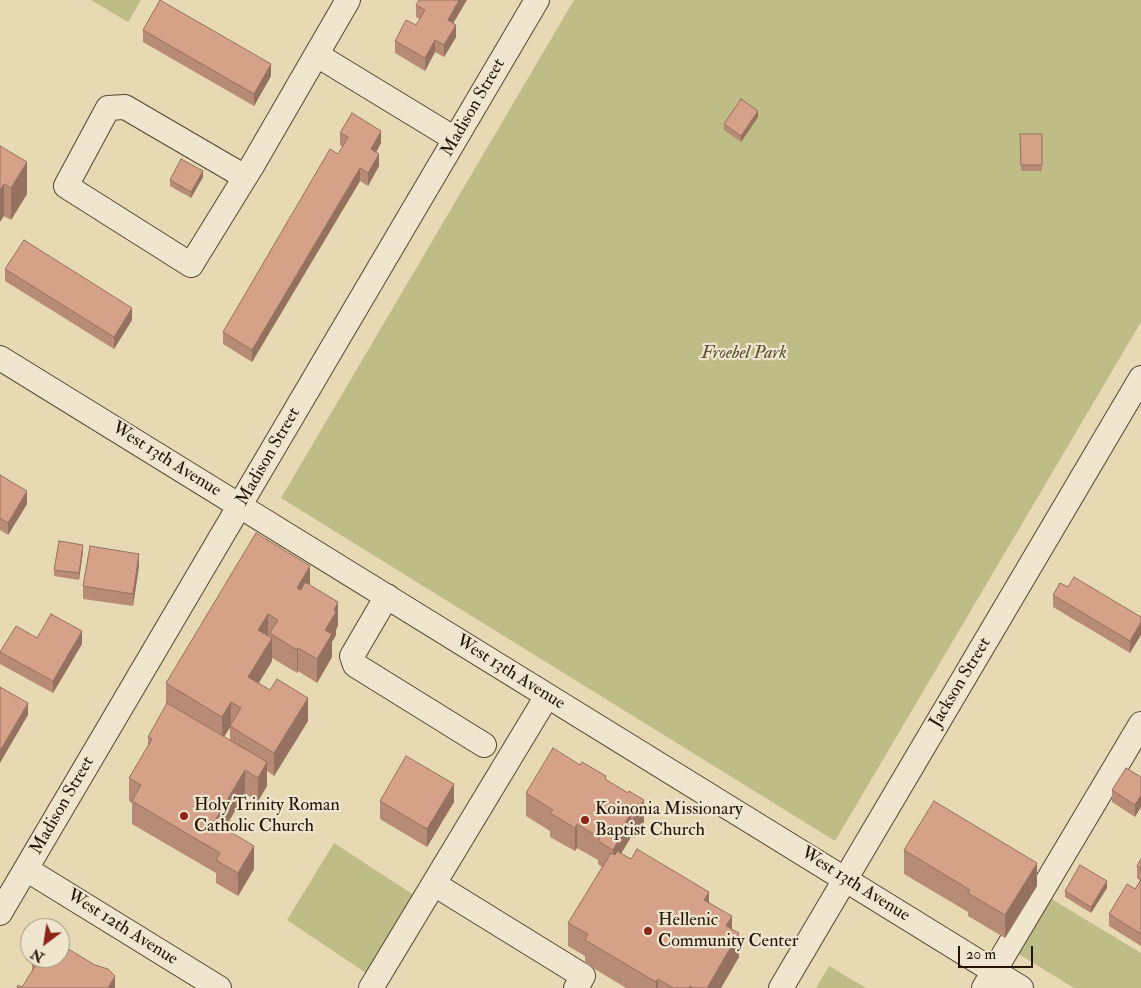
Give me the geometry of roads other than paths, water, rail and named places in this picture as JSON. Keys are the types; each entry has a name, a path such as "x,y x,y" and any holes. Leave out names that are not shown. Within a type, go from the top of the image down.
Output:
{"street":[{"path":"245,177 125,107 108,108 66,186 191,265 245,177 348,0"},
{"name":"Madison Street","path":"0,913 537,0"},
{"path":"317,54 455,139"},
{"name":"West 13th Avenue","path":"0,358 845,879 988,980 1021,988"},
{"name":"Jackson Street","path":"781,988 1141,378"},
{"path":"387,596 352,656 355,665 484,745"},
{"path":"371,988 547,696"},
{"path":"988,980 1141,724"},
{"name":"West 12th Avenue","path":"26,869 219,988"},
{"path":"434,884 583,976 576,988"}],"place":[{"name":"Holy Trinity Roman Catholic Church","path":"184,816"},
{"name":"Koinonia Missionary Baptist Church","path":"585,820"},
{"name":"Hellenic Community Center","path":"648,931"}],"park label":[{"name":"Froebel Park","path":"744,354"}]}
